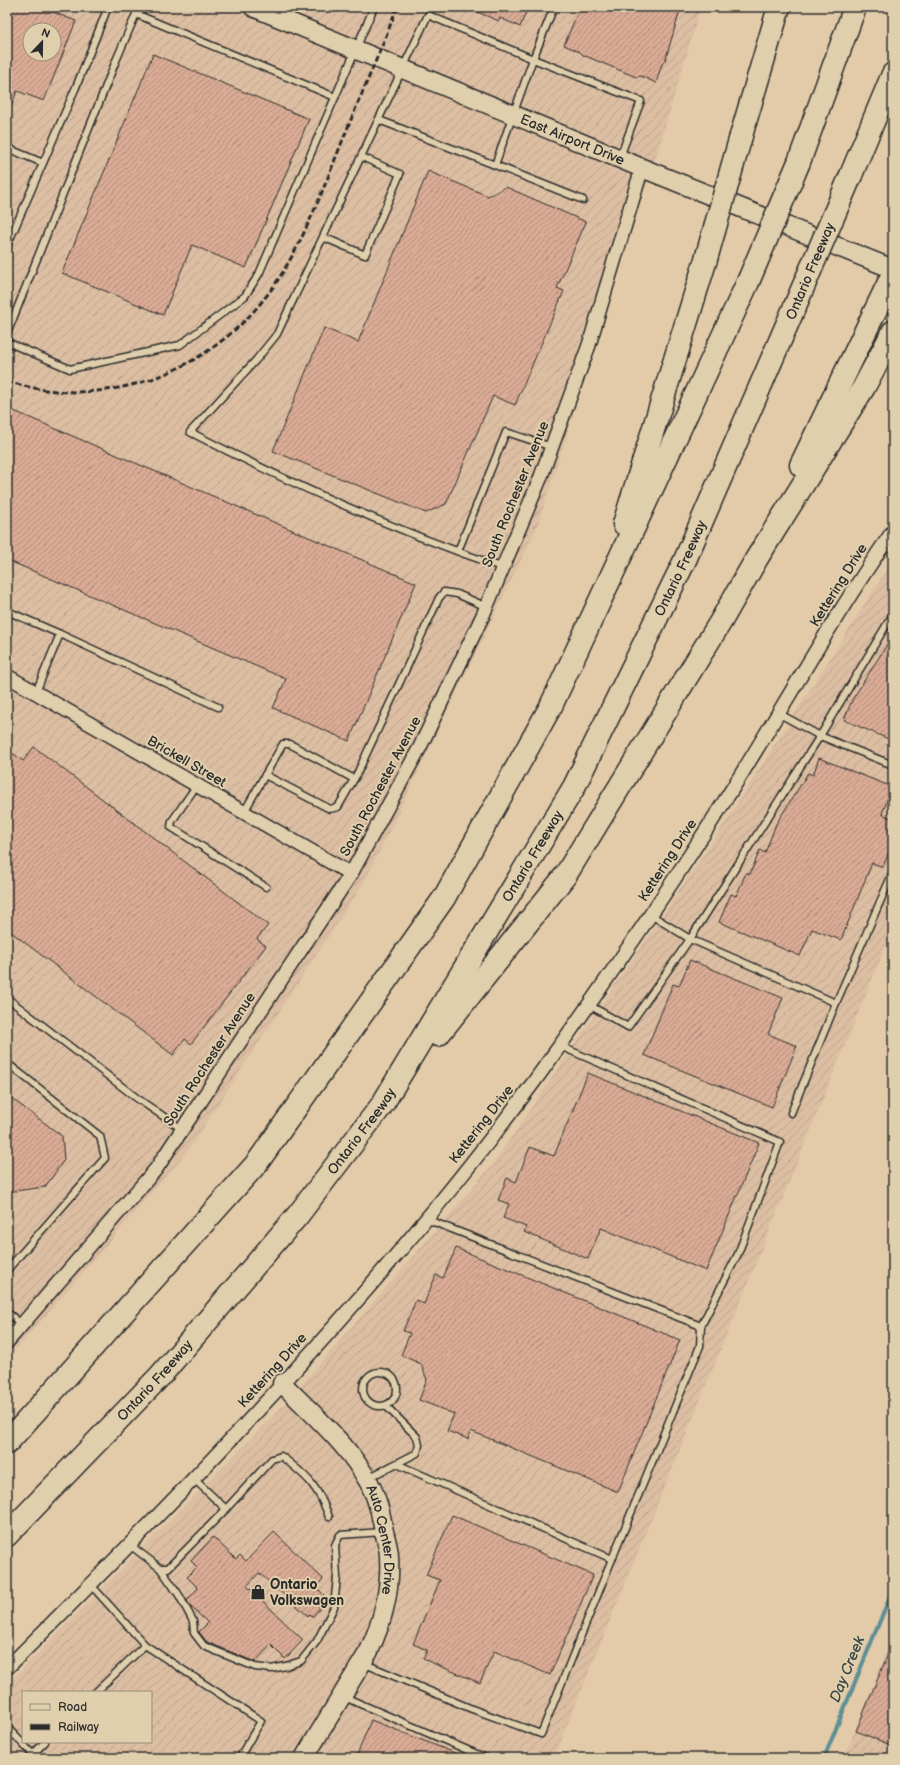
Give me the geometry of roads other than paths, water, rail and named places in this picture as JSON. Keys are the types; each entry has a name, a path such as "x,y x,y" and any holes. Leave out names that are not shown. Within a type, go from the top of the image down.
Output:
{"highway":[{"path":"597,609 706,259 780,7"},
{"path":"7,1443 257,1163 444,898 551,706 748,282 799,162 855,7"},
{"name":"Ontario Freeway","path":"7,1535 160,1376 298,1215 382,1105 574,787 685,560 893,74"},
{"path":"756,558 893,274"},
{"path":"382,1105 564,876 721,621 756,558 864,387 893,332"}],"main road":[{"name":"East Airport Drive","path":"253,7 619,159 893,269"},
{"name":"Auto Center Drive","path":"282,1384 339,1440 363,1471 379,1504 389,1557 388,1585 377,1633 362,1663 304,1758"}],"street":[{"name":"South Rochester Avenue","path":"7,1342 156,1169 351,874 420,747 487,607 540,479 588,345 642,168"},
{"name":"Kettering Drive","path":"7,1668 91,1585 194,1479 282,1384 374,1281 497,1130 589,1005 651,915 725,801 866,569 892,533"},
{"name":"Brickell Street","path":"7,676 351,874"}],"lane":[{"path":"7,246 76,87 108,7"},
{"path":"7,334 115,63 139,7"},
{"path":"7,342 70,369 180,345 245,296 259,274 374,7"},
{"path":"494,165 554,7"},
{"path":"136,14 335,96"},
{"path":"504,568 458,551 263,469 190,432 256,360 277,334 428,15 533,59 641,101 619,159"},
{"path":"379,120 583,200"},
{"path":"7,148 43,163"},
{"path":"323,237 365,255 400,174 362,157"},
{"path":"458,551 506,432 552,447"},
{"path":"265,775 330,809 338,807 354,779 439,598 444,592 457,594 487,607"},
{"path":"7,611 218,707"},
{"path":"589,1005 628,1027 690,938 820,736 893,614"},
{"path":"36,692 60,634"},
{"path":"778,713 820,736 893,765"},
{"path":"244,812 283,744 290,744 354,779"},
{"path":"197,785 172,821 171,827 266,887"},
{"path":"792,1113 836,1003 893,872"},
{"path":"651,915 690,938 836,1003"},
{"path":"7,998 138,1099 182,1129"},
{"path":"362,1663 472,1708 541,1734 700,1346 701,1326 738,1254 780,1142 559,1046"},
{"path":"7,1063 100,1136 105,1158 7,1270"},
{"path":"426,1219 701,1326"},
{"path":"7,1312 22,1325"},
{"path":"366,1479 417,1453 419,1445 417,1437 386,1406 375,1406 366,1399 362,1388 371,1374 377,1372 388,1374 396,1382 397,1393 395,1398 386,1406"},
{"path":"160,1568 168,1568 272,1459 281,1456 304,1473 322,1497 329,1517"},
{"path":"396,1464 612,1559"},
{"path":"194,1479 226,1508"},
{"path":"130,1544 160,1568 193,1621 194,1633 204,1646 255,1667 271,1669 301,1661 317,1641 334,1608 337,1577 336,1545 340,1535 384,1532"},
{"path":"91,1585 145,1645 261,1721 239,1758"},
{"path":"97,1691 145,1645"},
{"path":"342,1696 378,1713 486,1758"},
{"path":"7,1727 33,1757 44,1743"}],"waterway":[{"name":"Day Creek","path":"824,1758 893,1589"}],"railway":[{"path":"7,381 43,389 78,392 114,389 148,380 181,367 212,348 240,326 277,282 299,243 319,200 397,7"}],"place":[{"name":"Ontario Volkswagen","path":"258,1592"}]}
